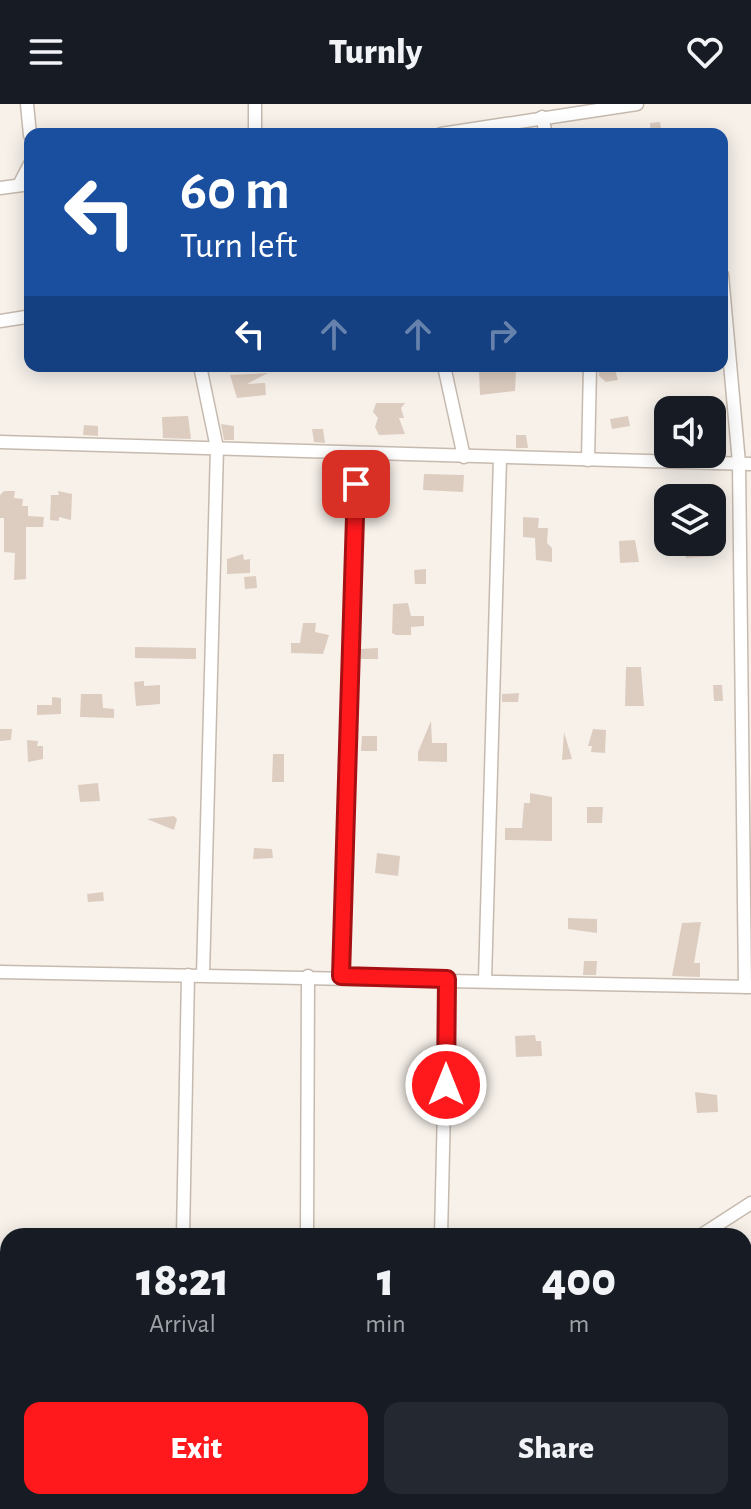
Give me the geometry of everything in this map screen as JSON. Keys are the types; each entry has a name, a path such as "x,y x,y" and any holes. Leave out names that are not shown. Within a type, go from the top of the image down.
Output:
{"street":[{"path":"27,104 29,128"},
{"path":"255,104 255,128"},
{"path":"477,128 637,104"},
{"path":"542,117 545,128"},
{"path":"0,188 24,184"},
{"path":"0,321 24,317"},
{"path":"0,972 341,976 748,987 745,464 728,324"},
{"path":"201,372 217,448 203,975"},
{"path":"445,372 464,457"},
{"path":"588,460 590,372"},
{"path":"0,442 745,464"},
{"path":"341,976 357,453"},
{"path":"485,980 500,458"},
{"path":"183,1228 188,975"},
{"path":"307,1228 308,976"},
{"path":"441,1228 447,979"},
{"path":"712,1228 751,1203"}],"building":[{"path":"660,122 661,128 650,128 650,123"},
{"path":"479,372 516,372 515,391 480,395"},
{"path":"599,372 616,372 618,380 606,382"},
{"path":"268,373 247,384 265,383 266,395 237,398 230,375"},
{"path":"376,403 405,403 401,408 404,418 399,418 405,434 379,435 375,427 378,418 373,412"},
{"path":"188,416 191,439 163,438 162,417"},
{"path":"628,416 630,426 612,429 610,419"},
{"path":"221,424 234,426 234,440 224,440"},
{"path":"84,425 98,426 98,436 83,435"},
{"path":"312,429 323,429 325,443 314,442"},
{"path":"516,435 526,435 528,448 516,448"},
{"path":"424,474 464,475 463,492 423,490"},
{"path":"4,491 15,491 14,498 23,499 22,506 28,506 28,516 44,517 43,527 26,527 26,579 14,580 15,553 4,552 0,495"},
{"path":"58,491 72,494 71,520 59,517 59,521 50,520 51,495 59,495"},
{"path":"523,517 539,518 538,528 548,528 547,543 552,548 552,562 536,560 535,538 523,537"},
{"path":"635,540 639,562 620,563 619,541"},
{"path":"243,554 244,560 250,559 250,573 227,574 227,559"},
{"path":"426,569 426,584 415,584 414,570"},
{"path":"256,576 257,588 245,589 244,577"},
{"path":"408,603 411,616 424,616 424,626 411,627 411,635 396,635 392,633 393,604"},
{"path":"303,623 316,623 315,632 329,635 323,654 291,653 291,643 300,643"},
{"path":"135,647 196,648 196,659 135,658"},
{"path":"378,648 378,659 361,659 360,649"},
{"path":"626,667 641,667 644,706 625,706"},
{"path":"144,681 144,686 160,685 160,704 136,706 134,682"},
{"path":"713,685 722,685 723,701 714,701"},
{"path":"519,693 518,702 502,702 502,694"},
{"path":"81,694 102,694 103,708 114,709 114,718 80,717"},
{"path":"52,697 61,698 61,714 37,715 37,705 52,705"},
{"path":"431,721 432,743 447,743 447,762 418,761 418,752"},
{"path":"0,729 12,729 11,740 0,741"},
{"path":"593,729 606,730 605,753 591,752 592,746 588,746"},
{"path":"564,732 572,759 562,760"},
{"path":"362,736 377,736 377,751 361,751"},
{"path":"27,740 38,741 37,746 43,746 43,759 28,762"},
{"path":"273,754 284,754 284,782 272,782"},
{"path":"98,783 100,801 80,802 78,785"},
{"path":"530,793 552,797 552,841 505,840 505,828 522,828 524,803 530,803"},
{"path":"587,807 603,807 602,823 587,823"},
{"path":"174,816 177,819 174,830 147,819"},
{"path":"254,848 272,849 273,858 253,859"},
{"path":"377,853 400,856 398,876 375,873"},
{"path":"103,892 104,901 88,902 87,894"},
{"path":"568,918 597,919 597,933 568,929"},
{"path":"701,922 694,963 700,963 700,977 672,976 682,923"},
{"path":"584,961 597,961 596,975 583,975"},
{"path":"535,1035 536,1041 541,1041 542,1056 516,1057 515,1036"},
{"path":"695,1092 717,1095 718,1112 697,1113"}],"route":[{"path":"356,484 341,976 447,979 446,1085"}]}
